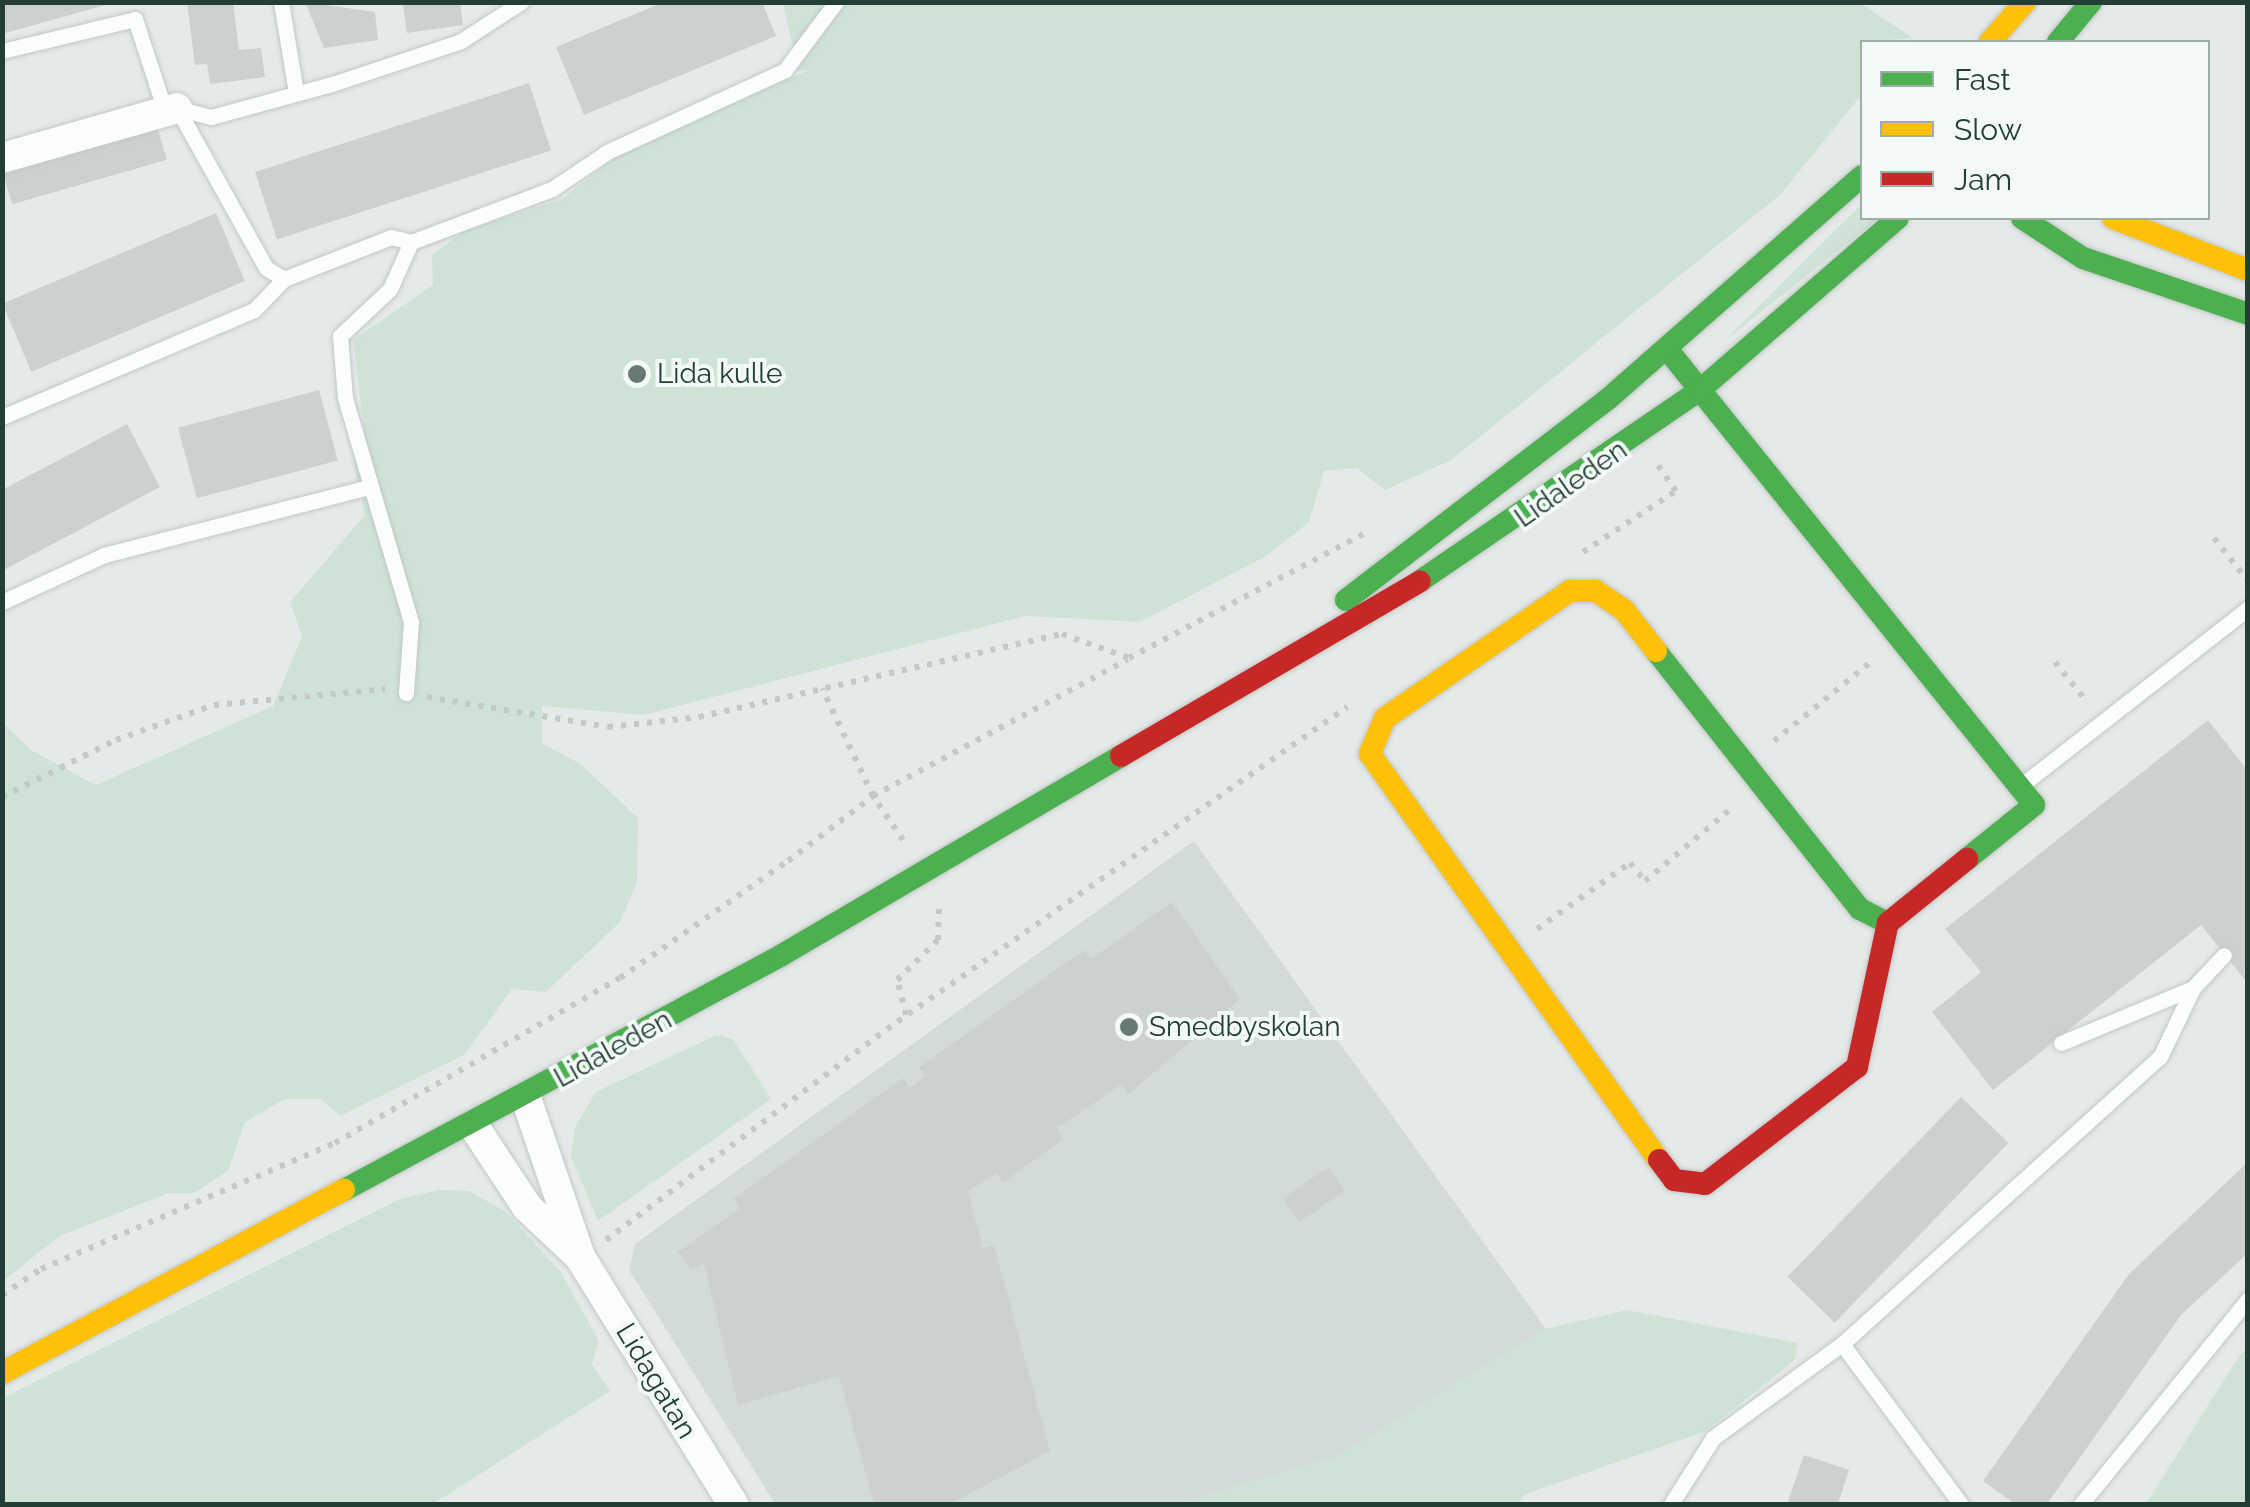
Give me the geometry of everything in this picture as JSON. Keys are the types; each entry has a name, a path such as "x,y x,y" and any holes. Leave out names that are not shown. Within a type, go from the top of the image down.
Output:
{"main road":[{"path":"1992,40 2026,2"},
{"path":"2060,40 2091,2"},
{"name":"Lidaleden","path":"1210,704 1667,349 1860,178"},
{"name":"Lidaleden","path":"2,1372 526,1098 1488,542 1700,390 1896,220"},
{"path":"2025,220 2083,258 2248,314"},
{"path":"2118,220 2248,270"},
{"path":"1667,349 2034,805 1888,922 1858,1066 1692,1186 1660,1167 1370,754 1385,718 1583,589 1624,610 1860,909 1888,922"}],"street":[{"path":"2,158 171,110"},
{"name":"Lidagatan","path":"526,1098 591,1250 732,1504"},
{"name":"Lidagatan","path":"473,1125 527,1207 591,1250"}],"lane":[{"path":"282,2 296,93"},
{"path":"490,2 494,24"},
{"path":"171,110 211,117 296,93 494,24 522,2"},
{"path":"2,417 254,310 284,279 391,237 411,242 552,188 607,152 786,70 836,2"},
{"path":"2,52 134,11 171,110 266,268 284,279"},
{"path":"406,693 411,622 368,487 340,336 390,290 411,242"},
{"path":"2,602 104,554 368,487"},
{"path":"2019,786 2101,718 2248,608"},
{"path":"1671,1504 1713,1438 1842,1344 2160,1057 2193,988 2224,954"},
{"path":"2061,1043 2193,988"},
{"path":"2080,1504 2248,1299"},
{"path":"1842,1344 1960,1504"}],"path":[{"path":"1575,558 1676,491 1638,438"},
{"path":"2,1295 42,1269 335,1143 620,978 873,796 1378,526"},
{"path":"2214,538 2248,581"},
{"path":"2,797 116,740 214,705 301,691 406,693 608,728 822,688 1062,634 1129,658"},
{"path":"1746,764 1900,638"},
{"path":"2055,662 2101,718"},
{"path":"822,688 873,796 906,845"},
{"path":"591,1250 906,1015 1364,696"},
{"path":"1508,950 1630,863 1644,881 1761,784"},
{"path":"906,1015 897,980 938,940 937,900"}],"shaded area":[{"name":"Smedbyskolan","path":"1194,841 1546,1329 1337,1457 1178,1504 775,1504 629,1270 635,1244"}],"green space":[{"path":"1858,2 1913,38 1860,40 1860,96 1781,194 1451,460 1385,490 1357,468 1324,471 1309,522 1266,556 1140,622 1025,616 644,715 542,706 542,743 582,765 638,818 637,882 620,922 546,992 512,989 464,1055 340,1116 321,1099 285,1099 245,1122 228,1171 194,1193 169,1193 60,1236 3,1281 2,722 31,750 96,785 273,706 302,637 290,602 365,515 354,465 364,429 353,340 433,285 432,255 464,231 562,199 630,146 809,70 798,71 783,3"},
{"path":"1860,206 1860,220 1876,220 1722,343"},
{"path":"716,1035 733,1039 771,1099 598,1221 571,1157 575,1127 596,1092"},
{"path":"439,1190 469,1191 505,1211 560,1271 599,1341 592,1364 610,1391 433,1504 3,1504 3,1398 400,1199"},
{"path":"1627,1310 1798,1343 1794,1361 1704,1432 1525,1494 1518,1504 1178,1504 1337,1457 1546,1329"},
{"path":"2247,1348 2247,1504 2146,1504 2239,1356"}],"building":[{"path":"2,2 109,2 109,4 2,34"},
{"path":"187,2 233,2 239,50 261,48 265,77 210,84 207,64 195,65"},
{"path":"305,2 375,12 378,40 324,48"},
{"path":"460,2 463,25 407,33 403,5"},
{"path":"664,2 762,2 776,36 584,115 556,47"},
{"path":"529,83 551,151 277,240 255,172"},
{"path":"158,129 167,160 12,204 3,173"},
{"path":"216,213 245,281 31,372 2,304"},
{"path":"319,390 338,461 197,498 178,428"},
{"path":"127,424 160,487 2,571 2,490"},
{"path":"2208,720 2248,771 2248,984 2201,925 1993,1090 1932,1012 1981,972 1945,929"},
{"path":"1172,902 1240,999 1129,1094 1121,1085 1057,1128 1063,1139 1003,1183 996,1173 968,1192 983,1248 994,1245 1050,1451 950,1504 874,1504 839,1376 738,1405 704,1264 691,1269 678,1252 740,1208 733,1199 903,1078 910,1088 925,1076 919,1067 1084,950 1091,959"},
{"path":"1961,1097 2008,1143 1835,1323 1787,1277"},
{"path":"2248,1162 2248,1253 2181,1315 2047,1504 2015,1504 1983,1481 2129,1274"},
{"path":"1328,1167 1345,1191 1300,1222 1283,1199"},
{"path":"1804,1455 1849,1470 1838,1504 1787,1504"}],"traffic: fast":[{"path":"2060,40 2091,2"},
{"path":"1346,600 1608,399 1860,178"},
{"path":"1420,581 1700,390 1896,220"},
{"path":"2025,220 2083,258 2248,314"},
{"path":"1667,349 2034,805 1967,859"},
{"path":"1656,651 1860,909 1888,923"},
{"path":"344,1190 782,955 1121,756"}],"traffic: slow":[{"path":"1992,40 2025,2"},
{"path":"2118,220 2248,270"},
{"path":"1656,651 1624,610 1596,591 1570,591 1385,718 1370,754 1659,1160"},
{"path":"2,1373 344,1190"}],"traffic: jam":[{"path":"1121,756 1420,581"},
{"path":"1659,1160 1674,1180 1705,1184 1857,1067 1888,923 1967,859"}],"place":[{"name":"Lida kulle","path":"637,374"},
{"name":"Smedbyskolan","path":"1129,1027"}]}
